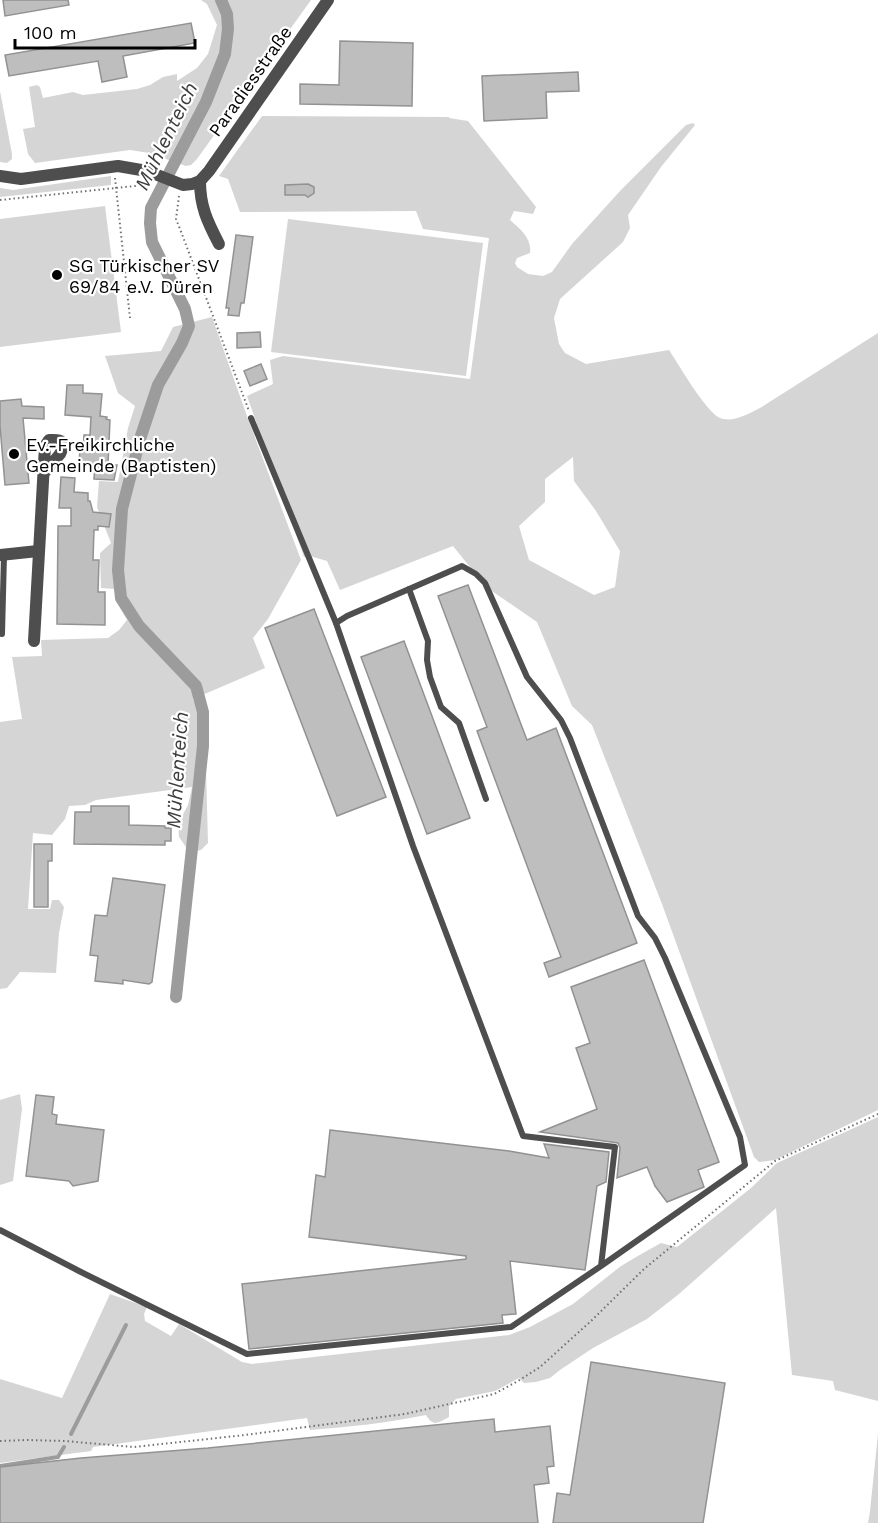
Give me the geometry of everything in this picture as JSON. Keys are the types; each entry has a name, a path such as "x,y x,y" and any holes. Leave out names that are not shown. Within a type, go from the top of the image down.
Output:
{"street":[{"name":"Paradiesstraße","path":"200,181 328,0"},
{"path":"0,176 21,179 113,166 154,173 180,184 200,181 200,197 205,217 219,244"},
{"path":"34,641 44,473"},
{"path":"2,554 38,551"}],"lane":[{"path":"251,418 336,623 413,846 523,1136 615,1147 601,1266"},
{"path":"2,554 2,634"},
{"path":"0,1230 247,1354 510,1327 745,1165 740,1137 665,958 655,938 638,916 570,738 561,720 527,677 485,583 476,574 462,566 347,616 336,623"},
{"path":"409,589 428,641 430,677 441,707 459,723 486,800"}],"path":[{"path":"113,166 130,318"},
{"path":"0,200 135,186 148,181 154,173"},
{"path":"180,184 176,219 251,418"},
{"path":"0,1441 87,1443"}],"shaded area":[{"path":"201,0 311,0 191,165 186,166 149,153 130,150 35,163 28,154 23,129 35,127 29,87 37,85 40,87 43,98 73,92 83,95 137,89 150,85 163,77 177,74 177,81 197,68 208,54 217,25 207,4"},
{"path":"0,91 12,154 12,159 7,163 0,162"},
{"path":"262,116 449,117 468,121 536,207 533,214 514,211 510,220 524,234 530,248 530,253 517,258 515,263 517,267 528,274 543,276 552,272 572,244 620,191 686,125 693,123 695,125 661,167 628,215 630,228 623,242 560,299 554,318 559,344 565,353 586,364 669,350 714,414 720,418 730,419 760,408 878,333 878,1110 775,1160 759,1162 754,1157 662,904 592,725 572,706 537,622 486,587 453,546 340,590 327,561 310,556 304,557 247,396 273,384 270,360 283,356 470,379 489,238 423,229 416,211 240,212 228,179 219,176","holes":["573,457 574,481 596,511 620,551 615,587 594,595 529,560 519,526 545,502 545,479"]},
{"path":"111,176 111,185 0,197 0,188 13,190"},
{"name":"SG Türkischer SV 69/84 e.V. Düren","path":"105,206 121,332 0,347 0,219"},
{"path":"288,219 483,243 466,376 271,352"},
{"path":"212,317 301,560 268,619 253,638 265,668 193,699 209,727 206,770 208,843 201,850 196,851 186,847 179,837 178,824 188,805 192,787 96,800 85,805 69,806 65,819 52,835 33,833 28,909 50,909 52,900 59,900 64,907 59,933 56,973 20,972 7,988 0,989 0,722 22,719 12,657 42,656 41,640 108,638 127,620 116,601 115,589 101,588 100,553 111,543 97,507 99,481 118,482 128,428 135,406 118,393 105,356 161,351 173,327"},
{"path":"20,1094 22,1109 13,1181 0,1185 0,1100"},
{"path":"878,1117 878,1401 835,1390 833,1381 792,1375 776,1208 679,1294 647,1319 593,1348 550,1378 524,1383 519,1378 495,1391 456,1399 449,1406 449,1417 439,1422 431,1421 426,1415 310,1430 307,1418 93,1447 91,1451 0,1463 0,1379 62,1398 110,1294 147,1307 144,1314 145,1321 171,1336 179,1324 242,1362 252,1364 509,1335 530,1327 573,1304 621,1266 661,1243 677,1247 751,1188 777,1163"},
{"path":"878,1434 878,1523 868,1523 870,1511"}],"building":[{"path":"3,0 68,0 69,5 5,16"},
{"path":"191,23 195,43 123,56 127,77 102,82 98,61 9,76 5,55"},
{"path":"340,41 413,43 412,106 300,104 300,84 339,85"},
{"path":"578,72 579,91 546,92 547,118 484,121 482,76"},
{"path":"308,184 314,187 314,193 308,197 285,195 285,185"},
{"path":"236,235 253,237 244,303 241,303 239,316 228,315 229,308 226,308"},
{"path":"260,332 261,347 237,348 237,333"},
{"path":"261,364 267,379 250,386 244,371"},
{"path":"67,385 83,385 83,393 102,394 100,416 110,420 108,465 117,465 114,480 94,479 95,464 79,463 84,435 90,435 91,417 65,415"},
{"name":"Ev.-Freikirchliche Gemeinde (Baptisten)","path":"21,399 22,406 44,407 44,419 23,418 29,483 5,485 0,401"},
{"path":"61,477 75,478 74,492 88,493 88,501 90,501 93,512 111,514 109,527 98,526 98,530 94,530 93,560 99,560 98,592 105,592 105,625 57,624 58,526 71,526 71,508 59,508"},
{"path":"468,585 527,740 556,728 637,943 549,977 544,963 561,957 477,731 487,727 438,596"},
{"path":"314,609 386,797 337,816 265,628"},
{"path":"404,641 470,818 427,834 361,657"},
{"path":"91,806 129,806 129,825 171,828 171,841 165,841 165,845 74,844 75,812 91,812"},
{"path":"34,844 52,844 52,861 48,861 48,907 34,907"},
{"path":"113,878 165,885 152,982 149,984 123,980 123,984 95,981 98,956 90,955 95,915 107,916"},
{"path":"644,960 719,1162 698,1170 704,1187 667,1202 655,1186 647,1167 617,1178 620,1148 618,1143 540,1132 597,1109 576,1048 590,1043 571,987"},
{"path":"36,1095 54,1097 52,1114 57,1115 56,1124 104,1130 98,1181 73,1186 69,1181 26,1176"},
{"path":"330,1130 509,1151 549,1158 544,1144 609,1152 606,1182 597,1186 585,1270 510,1261 516,1314 502,1315 503,1323 249,1349 242,1284 466,1259 466,1256 309,1237 316,1175 325,1177"},
{"path":"591,1362 725,1383 703,1523 553,1523 557,1493 570,1495"},
{"path":"494,1419 495,1432 550,1426 554,1466 547,1467 549,1483 534,1485 538,1523 0,1523 0,1467"}],"waterway":[{"name":"Mühlenteich","path":"176,997 203,746 203,712 196,686 139,626 121,598 118,570 122,509 140,439 158,385 189,326 185,309 152,242 151,208 206,102 225,54 227,14 221,0"},
{"name":"Mühlenteich","path":"71,1434 126,1325"},
{"name":"Mühlenteich","path":"0,1466 58,1457 64,1447"}],"place":[{"name":"SG Türkischer SV 69/84 e.V. Düren","path":"57,275"},
{"name":"Ev.-Freikirchliche Gemeinde (Baptisten)","path":"14,454"}]}
